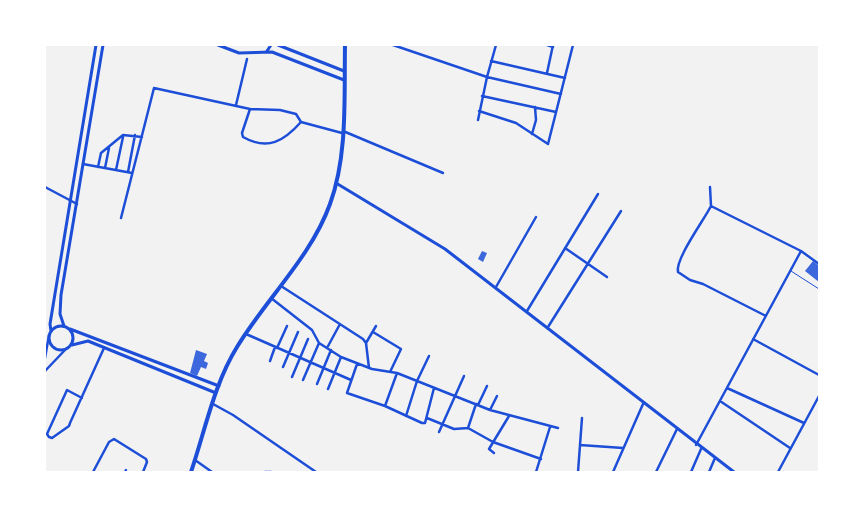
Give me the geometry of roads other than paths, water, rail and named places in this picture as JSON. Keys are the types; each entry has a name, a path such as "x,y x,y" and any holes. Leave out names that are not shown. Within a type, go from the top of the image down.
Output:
{"main road":[{"path":"191,472 219,386 233,354 316,233 328,210 336,183 342,132 345,45"}],"street":[{"path":"45,358 51,331 50,324 96,45"},
{"path":"64,326 60,314 61,295 103,45"},
{"path":"218,45 238,53 267,52 344,80"},
{"path":"267,52 271,45"},
{"path":"278,45 344,71"},
{"path":"393,45 486,77 561,94"},
{"path":"478,120 486,77 496,45"},
{"path":"546,73 553,46 547,45"},
{"path":"479,111 512,122 548,144 573,45"},
{"path":"236,105 247,59"},
{"path":"491,61 565,78"},
{"path":"121,218 154,88 250,109 280,110 296,114 301,122 342,132 443,173"},
{"path":"482,96 557,112"},
{"path":"532,134 536,120 535,107"},
{"path":"250,109 242,133 243,137 253,141 268,143 286,138 301,122"},
{"path":"98,167 101,153 123,135 142,137"},
{"path":"116,170 123,135"},
{"path":"128,172 135,135"},
{"path":"105,168 109,146"},
{"path":"83,164 132,173"},
{"path":"336,183 445,249 548,327 701,449 734,472"},
{"path":"45,187 77,204"},
{"path":"710,187 710,206 682,257 677,269 678,272 690,280 703,284 766,316"},
{"path":"527,311 598,194"},
{"path":"710,206 800,251 819,264"},
{"path":"548,327 620,211"},
{"path":"496,287 536,217"},
{"path":"565,248 607,278"},
{"path":"696,445 800,251"},
{"path":"280,285 366,343"},
{"path":"271,298 312,330 319,343 357,364 397,373 490,410 558,428"},
{"path":"327,348 340,324"},
{"path":"51,331 59,326 64,326 219,386"},
{"path":"270,360 287,326"},
{"path":"368,368 366,343 376,326"},
{"path":"70,329 74,338 72,345"},
{"path":"283,367 298,332"},
{"path":"373,332 401,349 390,372"},
{"path":"246,334 351,380"},
{"path":"49,336 49,341 55,349 65,350"},
{"path":"292,377 308,339"},
{"path":"753,340 819,375"},
{"path":"45,371 72,345 88,341 217,393"},
{"path":"303,380 319,343"},
{"path":"82,398 67,390 48,432 49,437 52,438 68,426 82,398 104,348"},
{"path":"317,384 331,350"},
{"path":"328,389 341,356"},
{"path":"406,416 417,381 429,356"},
{"path":"357,364 347,393 385,406 422,423 427,418 434,388"},
{"path":"385,406 397,373"},
{"path":"439,432 464,376"},
{"path":"468,428 477,404 487,386"},
{"path":"727,388 804,423"},
{"path":"490,410 497,396"},
{"path":"778,472 819,396"},
{"path":"720,401 790,448"},
{"path":"213,404 233,415 316,472"},
{"path":"613,472 643,404"},
{"path":"494,452 489,450 509,416"},
{"path":"427,418 454,429 468,428 493,442 541,460"},
{"path":"578,472 582,418"},
{"path":"536,472 550,427"},
{"path":"656,472 677,429"},
{"path":"93,472 109,442 114,439 146,459 148,462 143,472"},
{"path":"580,445 623,448"},
{"path":"691,472 701,449"},
{"path":"709,472 715,458"},
{"path":"195,460 212,472"},
{"path":"266,472 271,472"}],"lane":[{"path":"790,270 819,290"}]}
